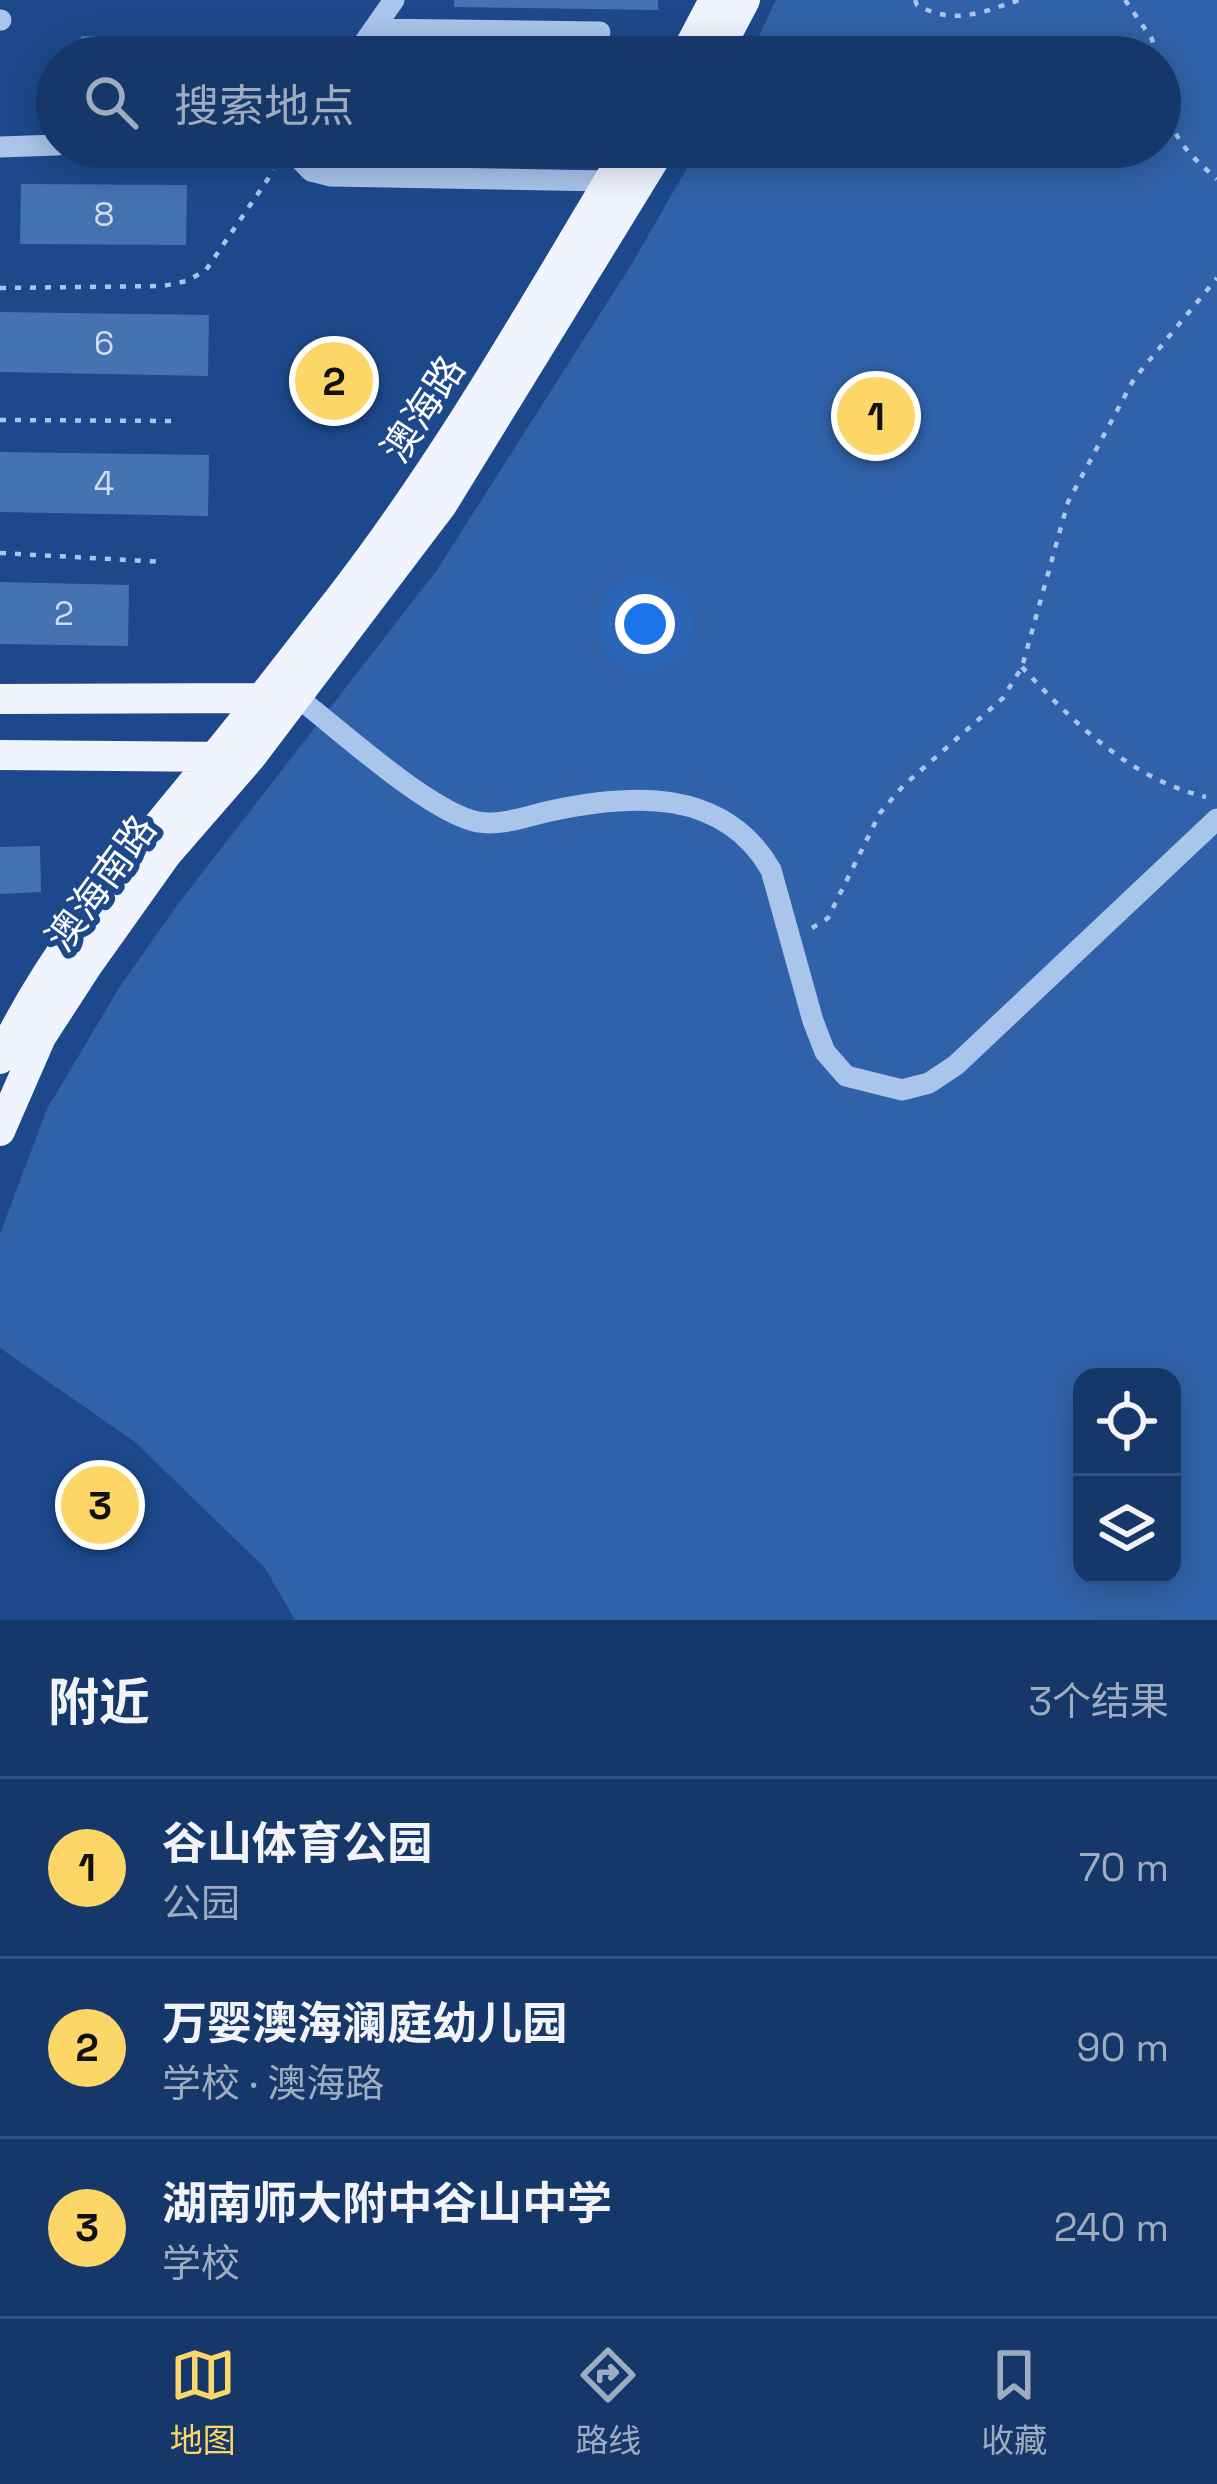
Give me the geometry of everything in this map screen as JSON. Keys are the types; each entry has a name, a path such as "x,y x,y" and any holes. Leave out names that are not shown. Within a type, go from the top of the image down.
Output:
{"main road":[{"path":"695,36 714,0"},
{"path":"726,36 745,0"},
{"name":"澳海路","path":"215,756 416,492 617,168"},
{"name":"澳海路","path":"251,757 442,505 649,168"},
{"path":"0,699 297,697"},
{"path":"0,754 251,757"},
{"name":"澳海南路","path":"0,1059 16,1024 78,930 143,839 215,756"},
{"name":"澳海南路","path":"0,1132 40,1037 87,966 166,855 251,757"}],"street":[{"path":"368,36 394,0"},
{"path":"374,28 600,32"},
{"path":"0,147 36,146"},
{"path":"308,168 332,176 609,181"},
{"path":"297,697 426,795 478,822 506,822 617,800 692,806 730,824 756,844 771,870 825,1052 846,1076 902,1090 929,1083 956,1065 1217,819"}],"path":[{"path":"915,0 936,16 955,19 1020,0"},
{"path":"1125,0 1150,36"},
{"path":"1181,142 1217,179"},
{"path":"0,287 163,286 188,281 206,270 276,168"},
{"path":"789,935 829,917 880,813 902,786 1003,698 1022,667 1068,502 1134,379 1217,278"},
{"path":"0,420 177,421"},
{"path":"0,554 164,562"},
{"path":"1022,667 1070,719 1108,749 1191,794 1217,800"}],"shaded area":[{"path":"776,0 1217,0 1217,1620 295,1620 265,1568 135,1442 0,1348 0,1234 47,1109 119,988 178,904 437,570 633,262 687,168 1181,168 1181,36 759,36"}],"building":[{"path":"454,0 658,0 658,10 454,7"},
{"path":"21,184 187,185 186,245 20,244"},
{"path":"0,312 209,315 208,376 0,372"},
{"path":"0,452 209,455 208,516 0,512"},
{"path":"0,582 129,585 128,646 0,644"},
{"path":"40,846 41,892 0,894 0,847"}],"place":[{"name":"万婴澳海澜庭幼儿园","path":"334,381"},
{"name":"谷山体育公园","path":"876,416"},
{"name":"湖南师大附中谷山中学","path":"100,1505"}]}
